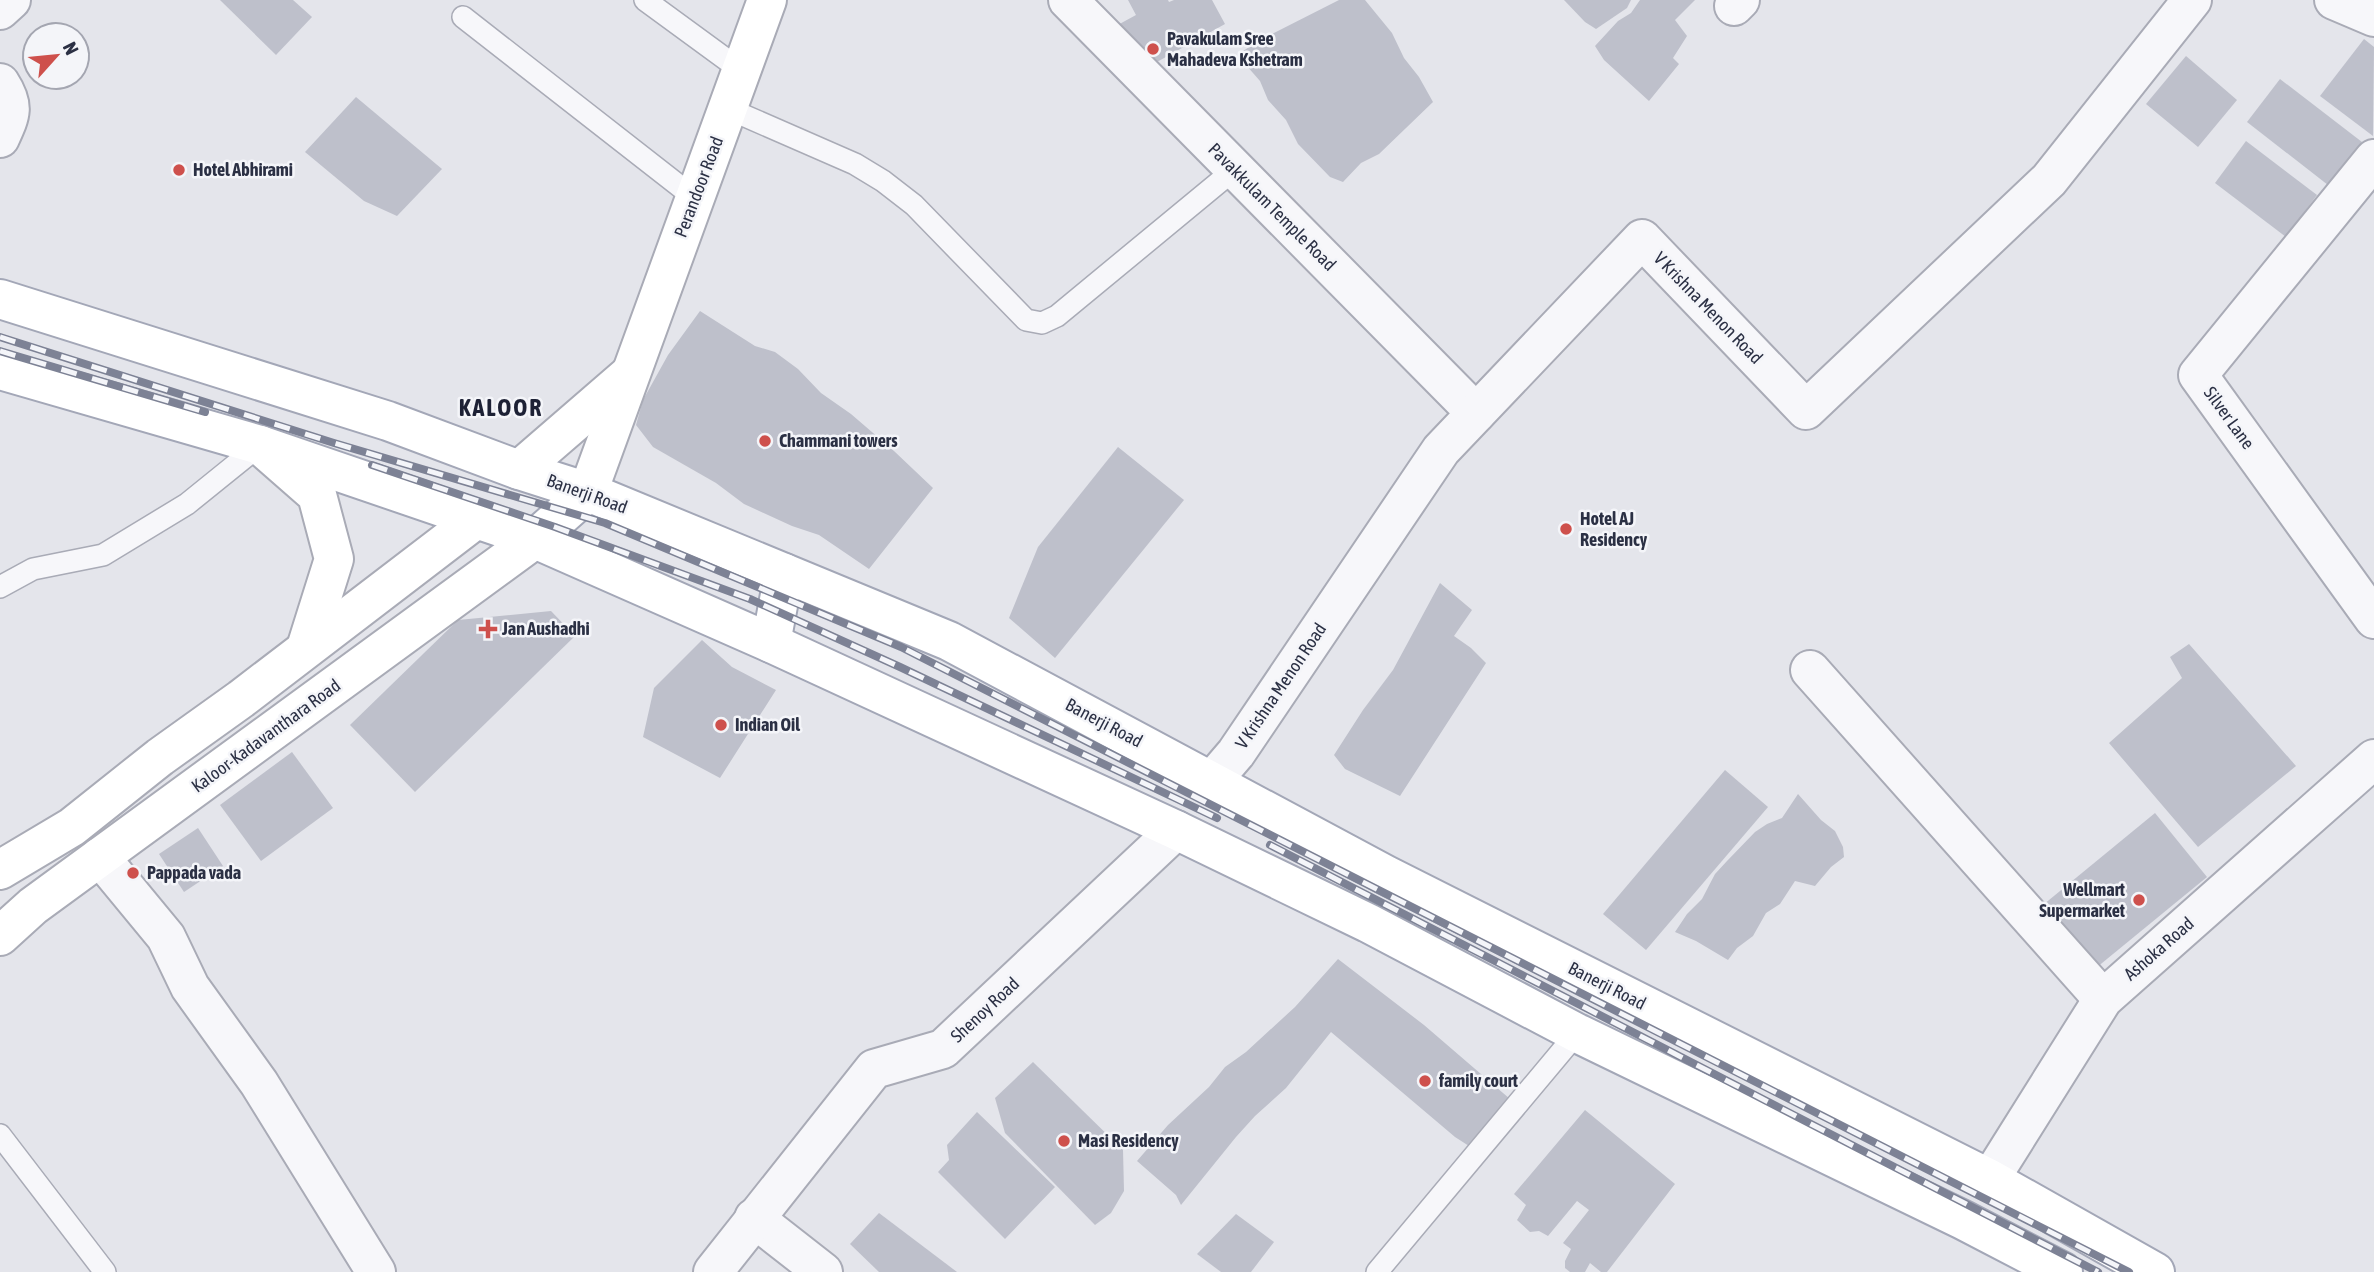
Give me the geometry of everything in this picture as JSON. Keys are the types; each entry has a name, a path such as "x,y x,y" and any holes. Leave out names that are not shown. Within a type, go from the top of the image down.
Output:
{"main road":[{"name":"Perandoor Road","path":"588,492 767,0"},
{"name":"Banerji Road","path":"0,299 388,422 588,492 949,641 1386,875 1990,1179 2155,1272"},
{"path":"0,370 260,445 535,539 771,643 1217,850 1368,923 1577,1033 1950,1214 2063,1272"},
{"name":"Perandoor Road","path":"475,520 519,470 630,374"},
{"path":"260,445 317,495 334,559 306,648"},
{"name":"Kaloor-Kadavanthara Road","path":"0,936 33,906 535,539 588,492"},
{"path":"1,867 72,827 160,757 241,699 475,520"},
{"path":"771,643 785,573"},
{"path":"1175,830 1209,779"},
{"path":"1217,850 1245,800"},
{"path":"72,827 100,857"}],"street":[{"path":"0,10 11,0"},
{"name":"Pavakkulam Temple Road","path":"1068,0 1476,413"},
{"name":"V Krishna Menon Road","path":"1209,779 1218,774 1236,752 1441,450 1642,239 1806,410 2049,180 2192,0"},
{"path":"2334,0 2374,17"},
{"path":"0,83 10,98 9,119 0,138"},
{"name":"Silver Lane","path":"2374,159 2198,375 2374,619"},
{"path":"1810,670 2103,999"},
{"name":"Ashoka Road","path":"1990,1179 2103,999 2374,759"},
{"name":"Shenoy Road","path":"713,1272 874,1069 943,1049 1175,830"},
{"path":"100,857 166,937 190,987 259,1083 376,1272"},
{"path":"754,1218 823,1272"}],"lane":[{"path":"645,0 742,71"},
{"path":"463,17 696,199"},
{"path":"729,109 855,164 883,181 914,205 1026,320 1042,323 1057,316 1235,169"},
{"path":"0,587 33,569 103,555 187,504 260,445"},
{"path":"1,867 33,906"},
{"path":"1377,1272 1577,1033"},
{"path":"0,1135 105,1272"}],"building":[{"path":"220,0 293,0 312,17 276,55"},
{"name":"Pavakulam Sree Mahadeva Kshetram","path":"1128,0 1212,0 1225,24 1139,72 1114,27 1136,15"},
{"path":"1339,0 1365,0 1392,33 1404,58 1433,102 1379,154 1361,163 1343,182 1330,177 1298,144 1286,120 1268,100 1260,81 1240,53"},
{"path":"1564,0 1631,0 1627,8 1596,29 1585,22"},
{"path":"1640,0 1695,0 1675,20 1687,36 1673,58 1679,64 1649,101 1604,60 1595,46 1618,21 1631,13"},
{"path":"2364,39 2374,47 2373,136 2320,96"},
{"path":"2186,56 2237,100 2198,147 2146,104"},
{"path":"2280,79 2362,142 2328,185 2247,122"},
{"path":"356,97 442,169 397,216 364,201 305,152"},
{"path":"2246,141 2317,195 2286,237 2215,183"},
{"name":"Chammani towers","path":"700,311 755,346 775,352 798,369 821,393 851,414 933,488 869,569 819,535 744,504 716,483 653,447 636,425 643,400 668,355"},
{"path":"1118,447 1184,500 1055,658 1009,618 1038,547"},
{"path":"1440,583 1472,610 1454,636 1486,663 1400,796 1345,769 1334,755 1393,670"},
{"path":"551,611 575,636 415,792 350,725 458,620"},
{"path":"702,640 732,667 776,690 720,778 643,737 654,688"},
{"path":"2189,644 2296,766 2198,847 2109,743 2182,678 2170,657"},
{"path":"292,752 333,808 261,861 220,805"},
{"path":"1725,770 1768,807 1646,950 1603,914"},
{"path":"1798,794 1821,820 1835,831 1843,847 1844,857 1831,867 1815,886 1795,881 1780,904 1766,913 1753,936 1737,948 1728,960 1675,932 1687,914 1702,899 1715,874 1755,832 1782,818"},
{"path":"2155,813 2207,877 2085,977 2032,914"},
{"path":"198,828 223,866 184,892 159,854"},
{"path":"1338,959 1424,1025 1510,1099 1469,1146 1331,1032 1286,1088 1236,1137 1181,1205 1176,1195 1137,1161 1225,1067 1246,1052 1295,1007"},
{"name":"Masi Residency","path":"1033,1062 1123,1150 1124,1191 1111,1213 1095,1225 1005,1133 995,1098"},
{"path":"1585,1110 1675,1184 1607,1272 1601,1272 1590,1263 1585,1272 1570,1272 1565,1268 1565,1261 1571,1249 1563,1243 1589,1210 1577,1201 1548,1236 1539,1231 1530,1232 1517,1220 1526,1205 1514,1194"},
{"path":"977,1112 1055,1187 1005,1239 938,1172 949,1160 947,1145"},
{"path":"879,1213 957,1272 879,1272 850,1244"},
{"path":"1236,1214 1274,1242 1251,1272 1221,1272 1197,1254"}],"railway":[{"path":"0,337 334,443 605,523 901,647 2129,1272"},
{"path":"0,351 205,412"},
{"path":"372,465 555,527 750,599 900,667 1217,818"},
{"path":"1270,845 2098,1272"}],"place":[{"name":"Pavakulam Sree Mahadeva Kshetram","path":"1153,49"},
{"name":"Hotel Abhirami","path":"179,170"},
{"name":"Chammani towers","path":"765,441"},
{"name":"Hotel AJ Residency","path":"1566,529"},
{"name":"Jan Aushadhi","path":"488,629"},
{"name":"Indian Oil","path":"721,725"},
{"name":"Pappada vada","path":"133,873"},
{"name":"Wellmart Supermarket","path":"2139,900"},
{"name":"family court","path":"1425,1081"},
{"name":"Masi Residency","path":"1064,1141"}],"district":[{"name":"KALOOR","path":"501,408"}]}
